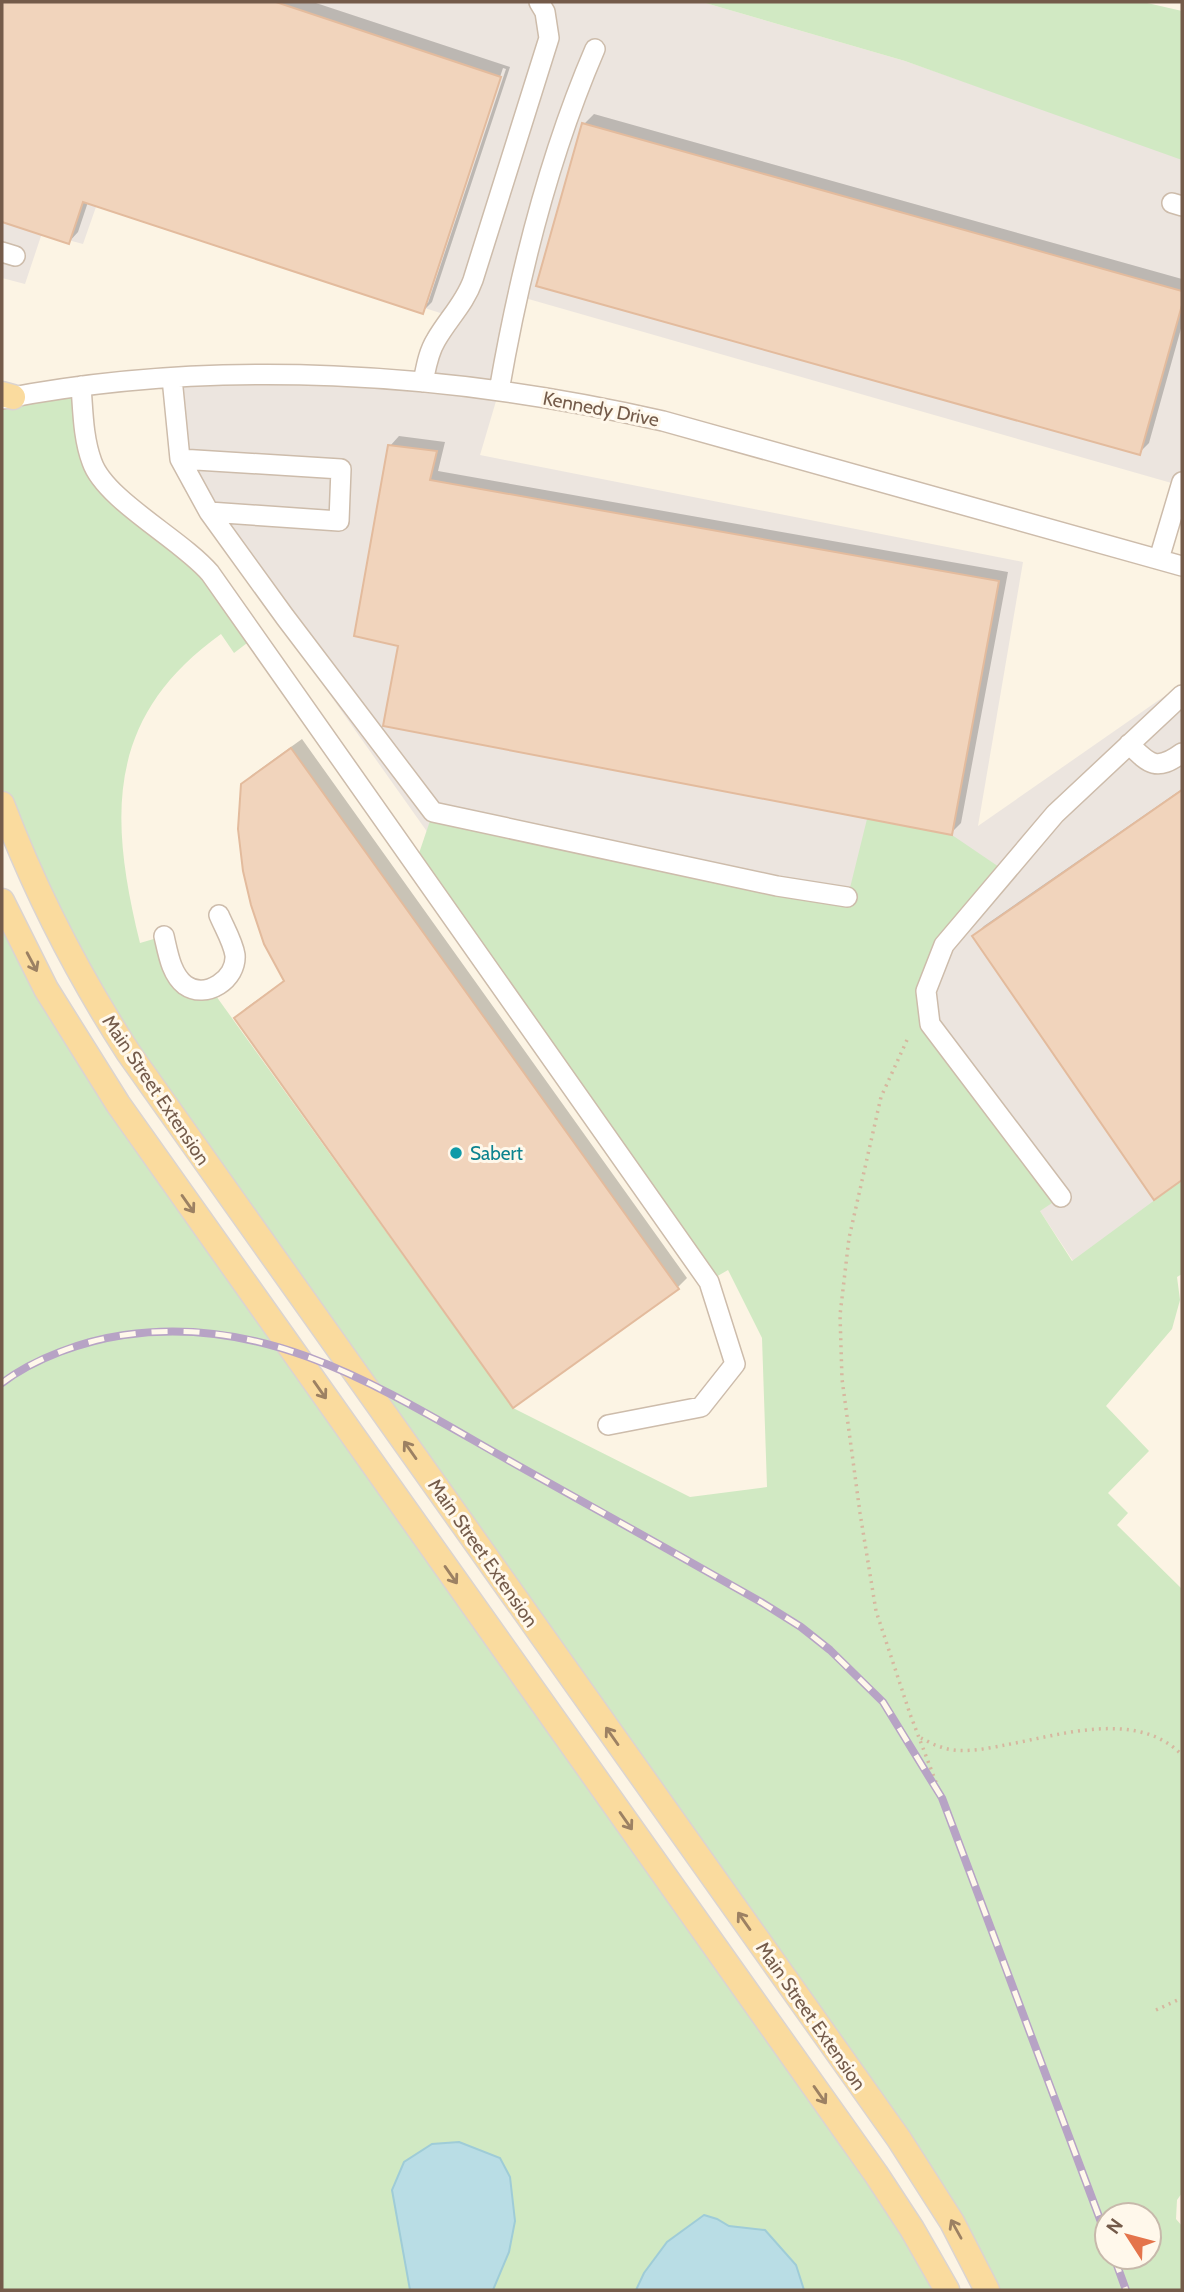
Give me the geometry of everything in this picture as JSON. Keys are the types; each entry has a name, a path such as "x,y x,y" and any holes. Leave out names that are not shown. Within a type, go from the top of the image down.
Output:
{"main road":[{"name":"Main Street Extension","path":"2,804 32,877 61,936 93,996 128,1052 899,2139 947,2213 987,2290"},
{"name":"Main Street Extension","path":"2,901 46,989 118,1104 876,2174 947,2290"}],"street":[{"path":"423,382 428,357 435,341 470,290 549,37 545,12 539,2"},
{"path":"499,391 512,321 534,230 569,114 595,49"},
{"name":"Kennedy Drive","path":"6,397 81,386 172,378 280,375 423,382 499,391 585,404 663,421 1182,566"},
{"path":"172,378 180,459 209,512 433,812 763,883 848,897"},
{"path":"81,386 89,450 104,484 190,552 210,572 709,1282 735,1364 701,1407 608,1425"},
{"path":"180,459 341,470 339,521 209,512"},
{"path":"1159,559 1182,482"},
{"path":"1060,1196 930,1024 926,991 944,946 1005,871 1055,814 1182,695"},
{"path":"1129,744 1154,765 1162,764 1182,753"},
{"path":"164,936 171,964 180,980 194,989 211,989 225,981 234,965 234,955 219,915"}],"path":[{"path":"907,1040 881,1097 849,1238 840,1315 842,1379 876,1611 942,1798"},
{"path":"919,1737 942,1748 978,1750 1098,1728 1135,1730 1171,1743 1182,1755"},
{"path":"1156,2010 1182,1997"}],"shaded area":[{"path":"2,2 702,2 905,61 1182,160 1182,486 518,296 499,391 480,455 1023,562 978,826 1182,684 1182,1184 1073,1261 1040,1211 428,833 182,486 172,378 423,382 453,317 97,204 83,244 42,233 25,284 2,278"}],"green space":[{"path":"702,2 1143,2 1182,11 1182,160 905,61"},
{"path":"81,386 92,462 190,552 255,637 234,653 221,634 183,666 155,700 136,735 125,772 121,812 123,853 140,943 164,936 175,973 211,989 513,1408 690,1497 767,1487 762,1338 728,1270 709,1281 415,865 433,812 848,896 867,819 952,835 1005,871 944,946 930,1024 1061,1197 1040,1211 1072,1261 1182,1180 1182,1274 1177,1277 1180,1300 1172,1329 1106,1406 1149,1451 1108,1493 1128,1513 1117,1525 1182,1589 1182,2193 1177,2200 1176,2219 1182,2226 1182,2290 987,2290 969,2254 165,1107 2,804 2,399"},
{"path":"2,901 46,989 947,2290 804,2290 796,2265 765,2230 729,2226 717,2219 644,2273 636,2290 493,2290 509,2252 515,2221 510,2177 432,2144 404,2162 392,2190 410,2290 2,2290"}],"water":[{"path":"459,2142 500,2158 510,2177 515,2221 509,2252 493,2290 410,2290 392,2190 404,2162 432,2144"},
{"path":"704,2215 729,2226 765,2230 796,2265 804,2290 636,2290 644,2273 667,2242"}],"building":[{"path":"2,2 276,2 501,77 423,314 83,202 69,244 2,222"},
{"path":"582,123 1182,291 1182,305 1140,455 536,286"},
{"path":"388,445 437,451 430,480 999,581 952,835 383,726 398,646 354,636"},
{"name":"Sabert","path":"291,748 679,1289 513,1408 234,1018 284,981 264,944 243,871 238,829 241,784"},
{"path":"1182,790 1182,1180 1154,1200 972,936"}],"railway":[{"path":"2,1383 29,1366 60,1352 124,1335 179,1331 231,1336 281,1348 377,1387 424,1412 801,1627 830,1650 883,1702 942,1798 1093,2201"},
{"path":"1119,2271 1126,2290"}],"place":[{"name":"Sabert","path":"456,1153"}]}
